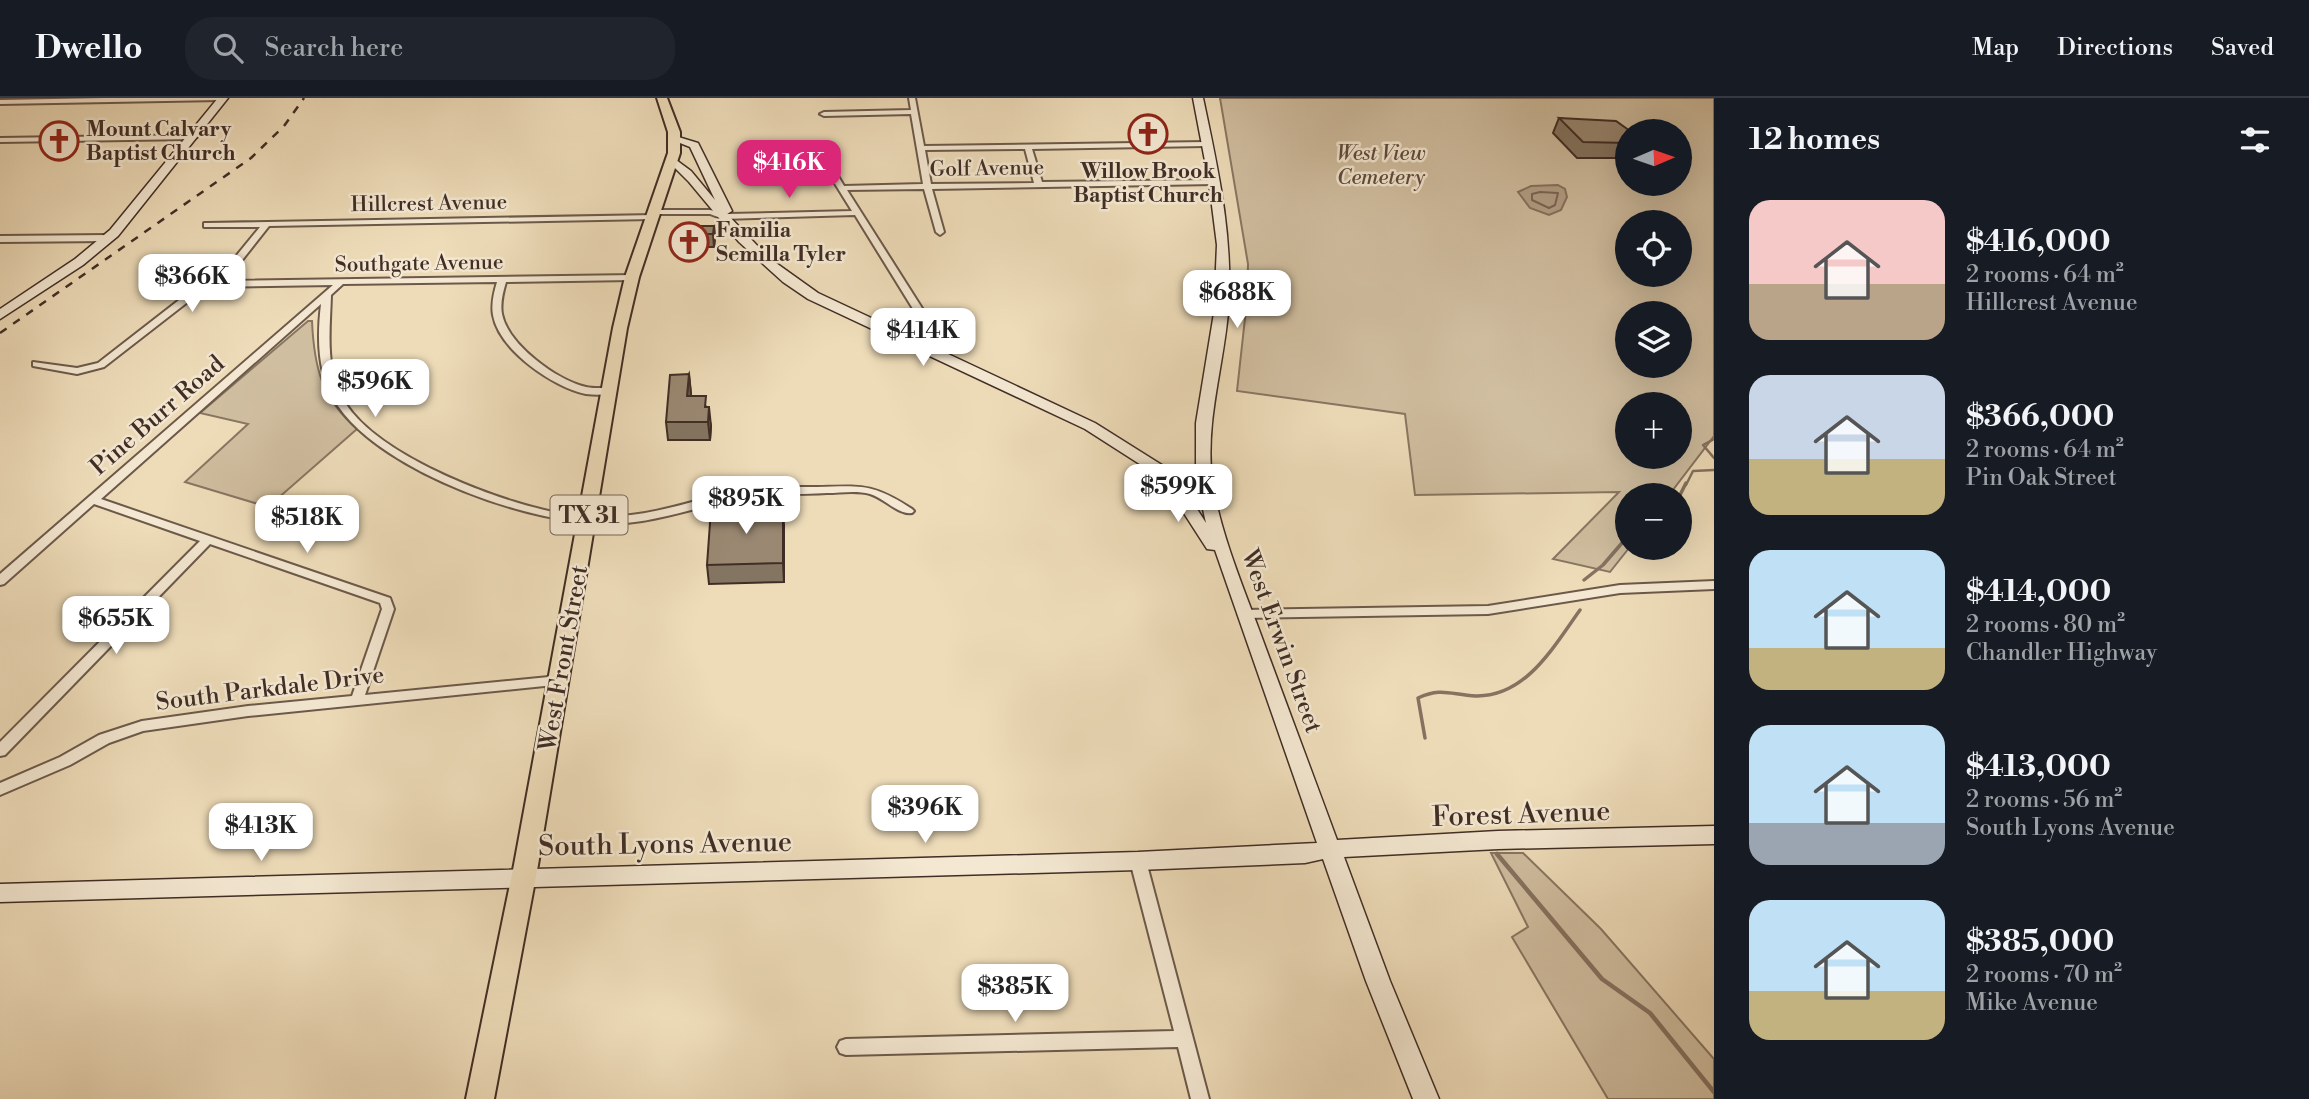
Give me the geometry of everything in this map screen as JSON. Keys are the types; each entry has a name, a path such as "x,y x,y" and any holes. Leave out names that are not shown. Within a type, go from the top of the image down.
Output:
{"main road":[{"name":"TX 31","path":"662,98 671,119 675,139"},
{"name":"West Front Street","path":"480,1099 524,876 632,277 672,160 675,139"}],"street":[{"path":"0,102 222,98"},
{"path":"0,315 79,262 109,238 129,218 222,98"},
{"path":"912,98 928,187 940,232"},
{"name":"West Erwin Street","path":"1198,98 1222,233 1223,286 1220,324 1203,423 1204,478 1213,521 1244,614 1378,981 1426,1099"},
{"path":"0,112 12,102"},
{"path":"824,114 915,112"},
{"path":"0,141 193,136"},
{"path":"675,139 694,145 715,182 726,218"},
{"path":"922,148 1206,144"},
{"path":"1028,146 1039,185"},
{"path":"672,160 695,179 757,256 793,284 830,305 1090,426 1151,465 1169,473 1204,478"},
{"path":"828,166 941,346 941,352 937,355"},
{"name":"Golf Avenue","path":"844,188 1215,182"},
{"name":"Hillcrest Avenue","path":"206,225 653,215 726,218 856,213"},
{"path":"36,365 77,371 101,365 248,250 267,223"},
{"path":"0,239 109,238"},
{"name":"Southgate Avenue","path":"207,284 632,277"},
{"path":"502,279 496,300 498,319 506,335 524,354 543,369 588,391 610,391"},
{"name":"Pine Burr Road","path":"0,581 186,415 342,281"},
{"path":"327,296 322,342 324,362 330,382 346,411 362,429 398,454 485,494 564,517 588,520 644,517 744,494 780,491 867,490 908,511"},
{"path":"1151,465 1191,510 1227,566"},
{"path":"93,500 386,601 388,609 357,700"},
{"path":"0,751 208,538"},
{"path":"1244,614 1488,610 1612,590 1714,585"},
{"name":"South Parkdale Drive","path":"0,789 65,761 104,739 142,726 189,718 559,681"},
{"name":"Forest Avenue","path":"1331,849 1511,840 1714,835"},
{"name":"South Lyons Avenue","path":"0,892 1138,861 1305,854 1331,849"},
{"path":"1138,861 1200,1099"},
{"path":"846,1046 1185,1039"}],"green space":[{"name":"West View Cemetery","path":"1220,98 1714,98 1714,436 1692,465 1692,392 1615,392 1615,469 1689,469 1678,483 1615,483 1615,492 1415,495 1405,414 1237,391 1247,300 1248,264"},
{"path":"308,321 312,321 318,367 327,393 357,429 268,507 185,482 248,424 200,413"},
{"path":"1615,496 1615,560 1620,560 1610,572 1553,559"},
{"path":"1491,853 1523,853 1601,929 1714,1059 1714,1099 1608,1099 1512,937 1528,927"}],"water":[{"path":"1558,185 1565,189 1567,197 1561,210 1549,215 1530,208 1518,192 1531,186"}],"building":[{"path":"1559,118 1615,121 1615,143 1583,142"},
{"path":"700,226 714,226 713,234 699,234"},
{"path":"689,374 687,396 706,396 705,407 709,407 708,422 666,422 670,375"},
{"path":"783,507 783,563 707,565 711,509"}],"waterway":[{"path":"1714,439 1703,445 1714,458"},
{"path":"1687,483 1693,471 1714,470"},
{"path":"1584,580 1615,551"},
{"path":"1425,738 1418,698 1440,692 1476,696 1494,694 1510,688 1537,667 1580,610"},
{"path":"1497,854 1602,979 1650,1013 1714,1092"}],"railway":[{"path":"0,333 251,158 284,126 304,98"}],"place":[{"name":"Willow Brook Baptist Church","path":"1148,134"},
{"name":"Mount Calvary Baptist Church","path":"59,141"},
{"name":"Familia Semilla Tyler","path":"689,242"}]}
